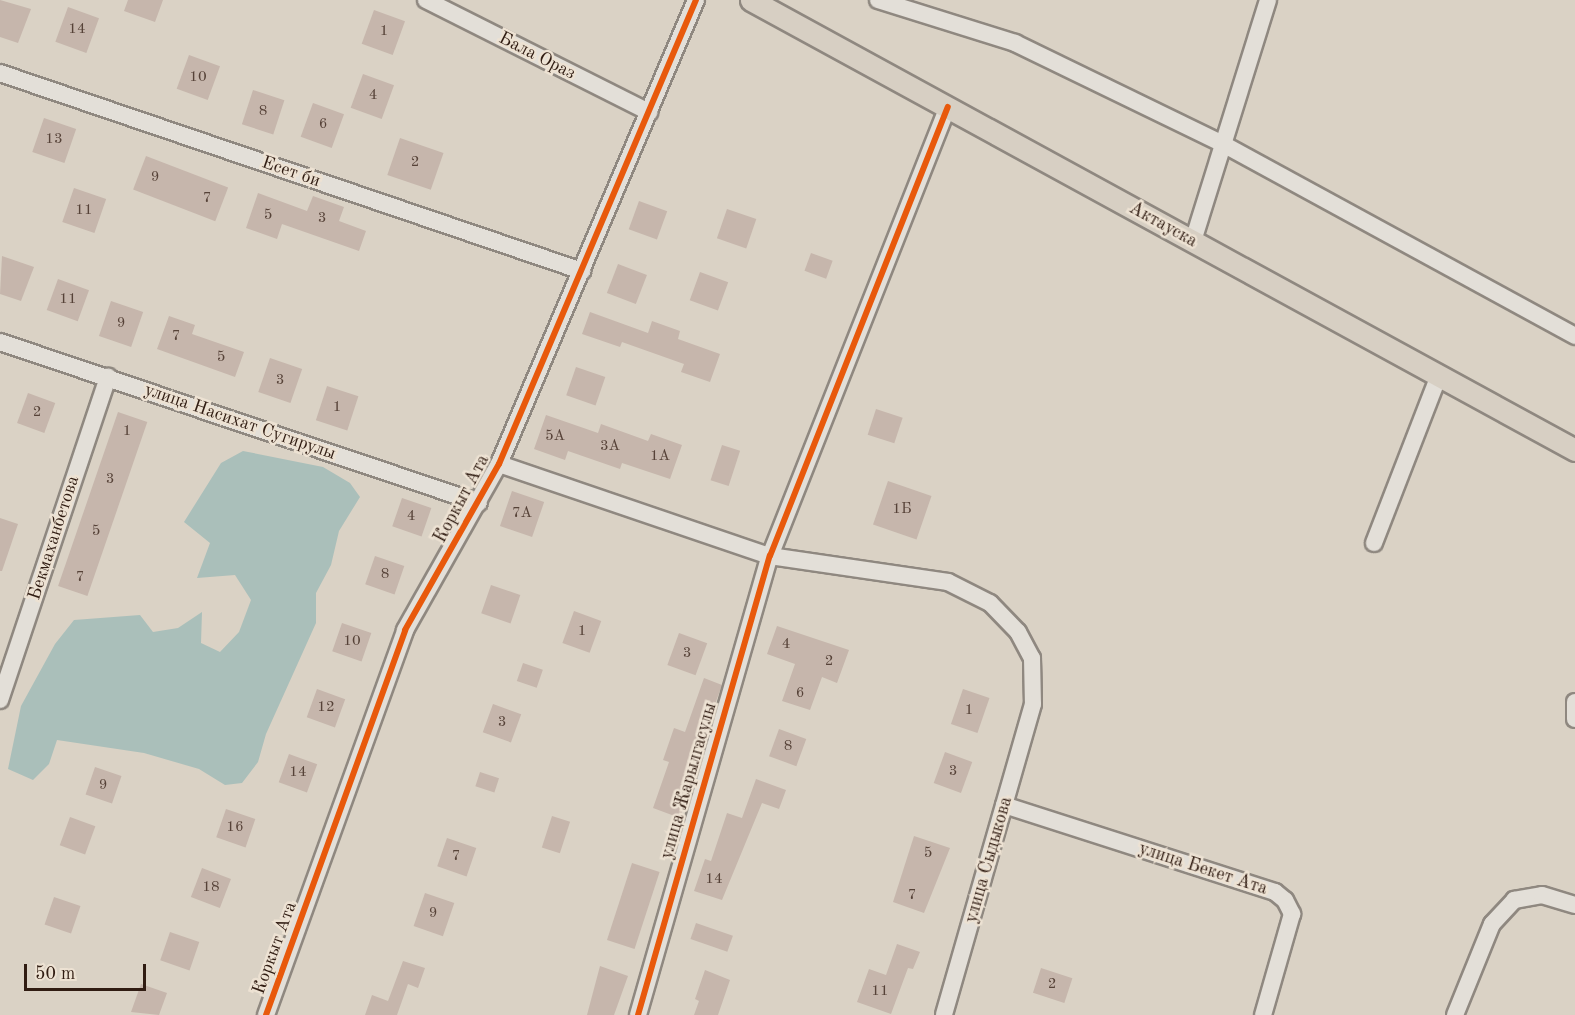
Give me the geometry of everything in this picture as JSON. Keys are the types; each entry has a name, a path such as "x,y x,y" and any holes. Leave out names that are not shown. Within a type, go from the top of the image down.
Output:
{"main road":[{"name":"Актауска","path":"751,0 1575,450"}],"street":[{"name":"Бала Ораз","path":"426,0 649,112"},
{"name":"Коркыт Ата","path":"266,1015 405,630 479,503 499,464 696,0"},
{"path":"878,0 1015,43 1223,144 1575,336"},
{"path":"1193,241 1268,0"},
{"name":"Есет би","path":"0,73 582,271"},
{"name":"улица Жарылгасулы","path":"638,1015 770,556 948,107"},
{"name":"улица Насихат Сугирулы","path":"0,342 479,503"},
{"path":"1374,543 1439,375"},
{"name":"Бекмаханбетова","path":"0,700 108,377"},
{"name":"улица Сыдыкова","path":"499,464 770,556 948,582 990,603 1018,632 1032,657 1033,704 944,1015"},
{"path":"1575,702 1575,719"},
{"name":"улица Бекет Ата","path":"1004,806 1275,892 1286,900 1292,914 1263,1015"},
{"path":"1455,1015 1492,924 1514,900 1542,895 1575,905"}],"water":[{"path":"243,451 323,467 350,483 360,497 339,531 331,565 316,593 316,623 266,734 258,762 242,783 225,785 199,769 144,753 57,740 49,764 33,780 8,769 21,706 55,644 74,620 140,615 153,632 178,628 202,612 201,643 220,652 239,632 251,600 235,575 197,578 210,543 184,522 221,463"}],"building":[{"path":"0,0 31,9 18,43 0,37"},
{"path":"128,0 163,0 155,22 124,11"},
{"path":"68,7 99,18 86,53 55,42"},
{"path":"374,10 405,21 393,55 362,44"},
{"path":"189,55 220,66 208,100 177,89"},
{"path":"363,74 394,85 382,119 351,108"},
{"path":"253,90 284,100 273,134 242,124"},
{"path":"313,103 344,114 332,148 301,137"},
{"path":"44,118 76,129 64,163 32,152"},
{"path":"400,138 443,153 431,190 387,175"},
{"path":"146,156 228,188 215,221 133,190"},
{"path":"74,188 106,199 94,233 62,222"},
{"path":"258,193 307,211 313,196 344,207 339,221 366,231 359,251 282,224 277,239 246,228"},
{"path":"639,201 667,211 657,239 629,229"},
{"path":"727,209 756,219 746,248 717,238"},
{"path":"811,253 833,261 826,279 805,271"},
{"path":"2,256 34,267 21,301 0,294"},
{"path":"618,264 647,275 636,304 607,293"},
{"path":"700,272 728,282 718,310 690,300"},
{"path":"58,279 89,290 78,321 47,310"},
{"path":"111,301 143,312 131,347 99,336"},
{"path":"590,312 648,333 652,321 680,331 678,339 720,354 710,382 681,372 684,364 622,342 620,347 582,334"},
{"path":"169,316 195,325 192,334 244,352 235,377 157,349"},
{"path":"270,358 302,369 290,403 258,392"},
{"path":"576,367 605,377 596,405 566,395"},
{"path":"327,386 358,396 347,430 316,420"},
{"path":"28,393 55,403 44,433 17,423"},
{"path":"876,409 903,418 894,443 868,435"},
{"path":"118,412 147,422 87,596 58,586"},
{"path":"546,415 598,433 601,424 648,441 651,434 682,445 670,479 622,463 620,469 568,451 565,460 534,449"},
{"path":"722,445 740,451 729,486 711,480"},
{"path":"888,481 931,496 917,539 873,524"},
{"path":"512,491 544,502 532,537 500,526"},
{"path":"402,498 431,508 422,536 392,526"},
{"path":"0,518 18,524 2,571 0,571"},
{"path":"375,556 404,566 395,594 365,584"},
{"path":"491,585 520,595 511,623 481,613"},
{"path":"574,611 601,621 590,653 562,643"},
{"path":"342,623 371,633 362,661 332,651"},
{"path":"777,626 849,650 837,683 822,677 810,710 782,701 795,664 767,654"},
{"path":"679,633 707,643 696,675 667,665"},
{"path":"523,663 543,670 537,688 517,681"},
{"path":"704,678 722,685 686,784 691,786 680,818 653,808 669,762 663,760 674,728 685,732"},
{"path":"317,689 345,699 335,727 307,717"},
{"path":"963,689 989,698 977,733 951,724"},
{"path":"493,704 521,714 511,742 483,732"},
{"path":"779,729 806,739 796,766 769,756"},
{"path":"945,752 972,762 961,793 934,783"},
{"path":"289,754 317,764 307,792 279,782"},
{"path":"95,767 121,776 112,804 86,794"},
{"path":"480,772 499,778 494,792 475,786"},
{"path":"756,779 786,790 779,809 762,803 722,900 694,891 705,859 711,861 727,813 742,818"},
{"path":"226,809 255,819 246,847 216,837"},
{"path":"552,816 570,822 560,853 542,847"},
{"path":"70,817 95,826 85,854 60,845"},
{"path":"914,836 950,848 924,913 893,902"},
{"path":"447,838 476,848 467,876 437,866"},
{"path":"632,863 660,872 635,949 607,940"},
{"path":"202,868 231,879 220,908 191,897"},
{"path":"425,893 454,903 443,936 414,926"},
{"path":"54,897 80,906 71,934 45,924"},
{"path":"696,923 733,936 727,952 690,939"},
{"path":"170,932 199,942 190,970 160,960"},
{"path":"897,944 920,952 913,969 908,968 891,1014 857,1002 869,969 886,975"},
{"path":"403,961 425,968 418,988 408,984 397,1015 365,1015 372,995 388,1001"},
{"path":"600,966 628,976 614,1015 587,1015"},
{"path":"1041,968 1072,978 1064,1003 1033,993"},
{"path":"705,970 730,980 718,1015 694,1015 699,1001 695,999"},
{"path":"141,984 167,993 159,1015 131,1012"}],"cycle path":[{"path":"266,1015 405,630 499,464 696,0"},
{"path":"638,1015 770,556 948,107"}]}
